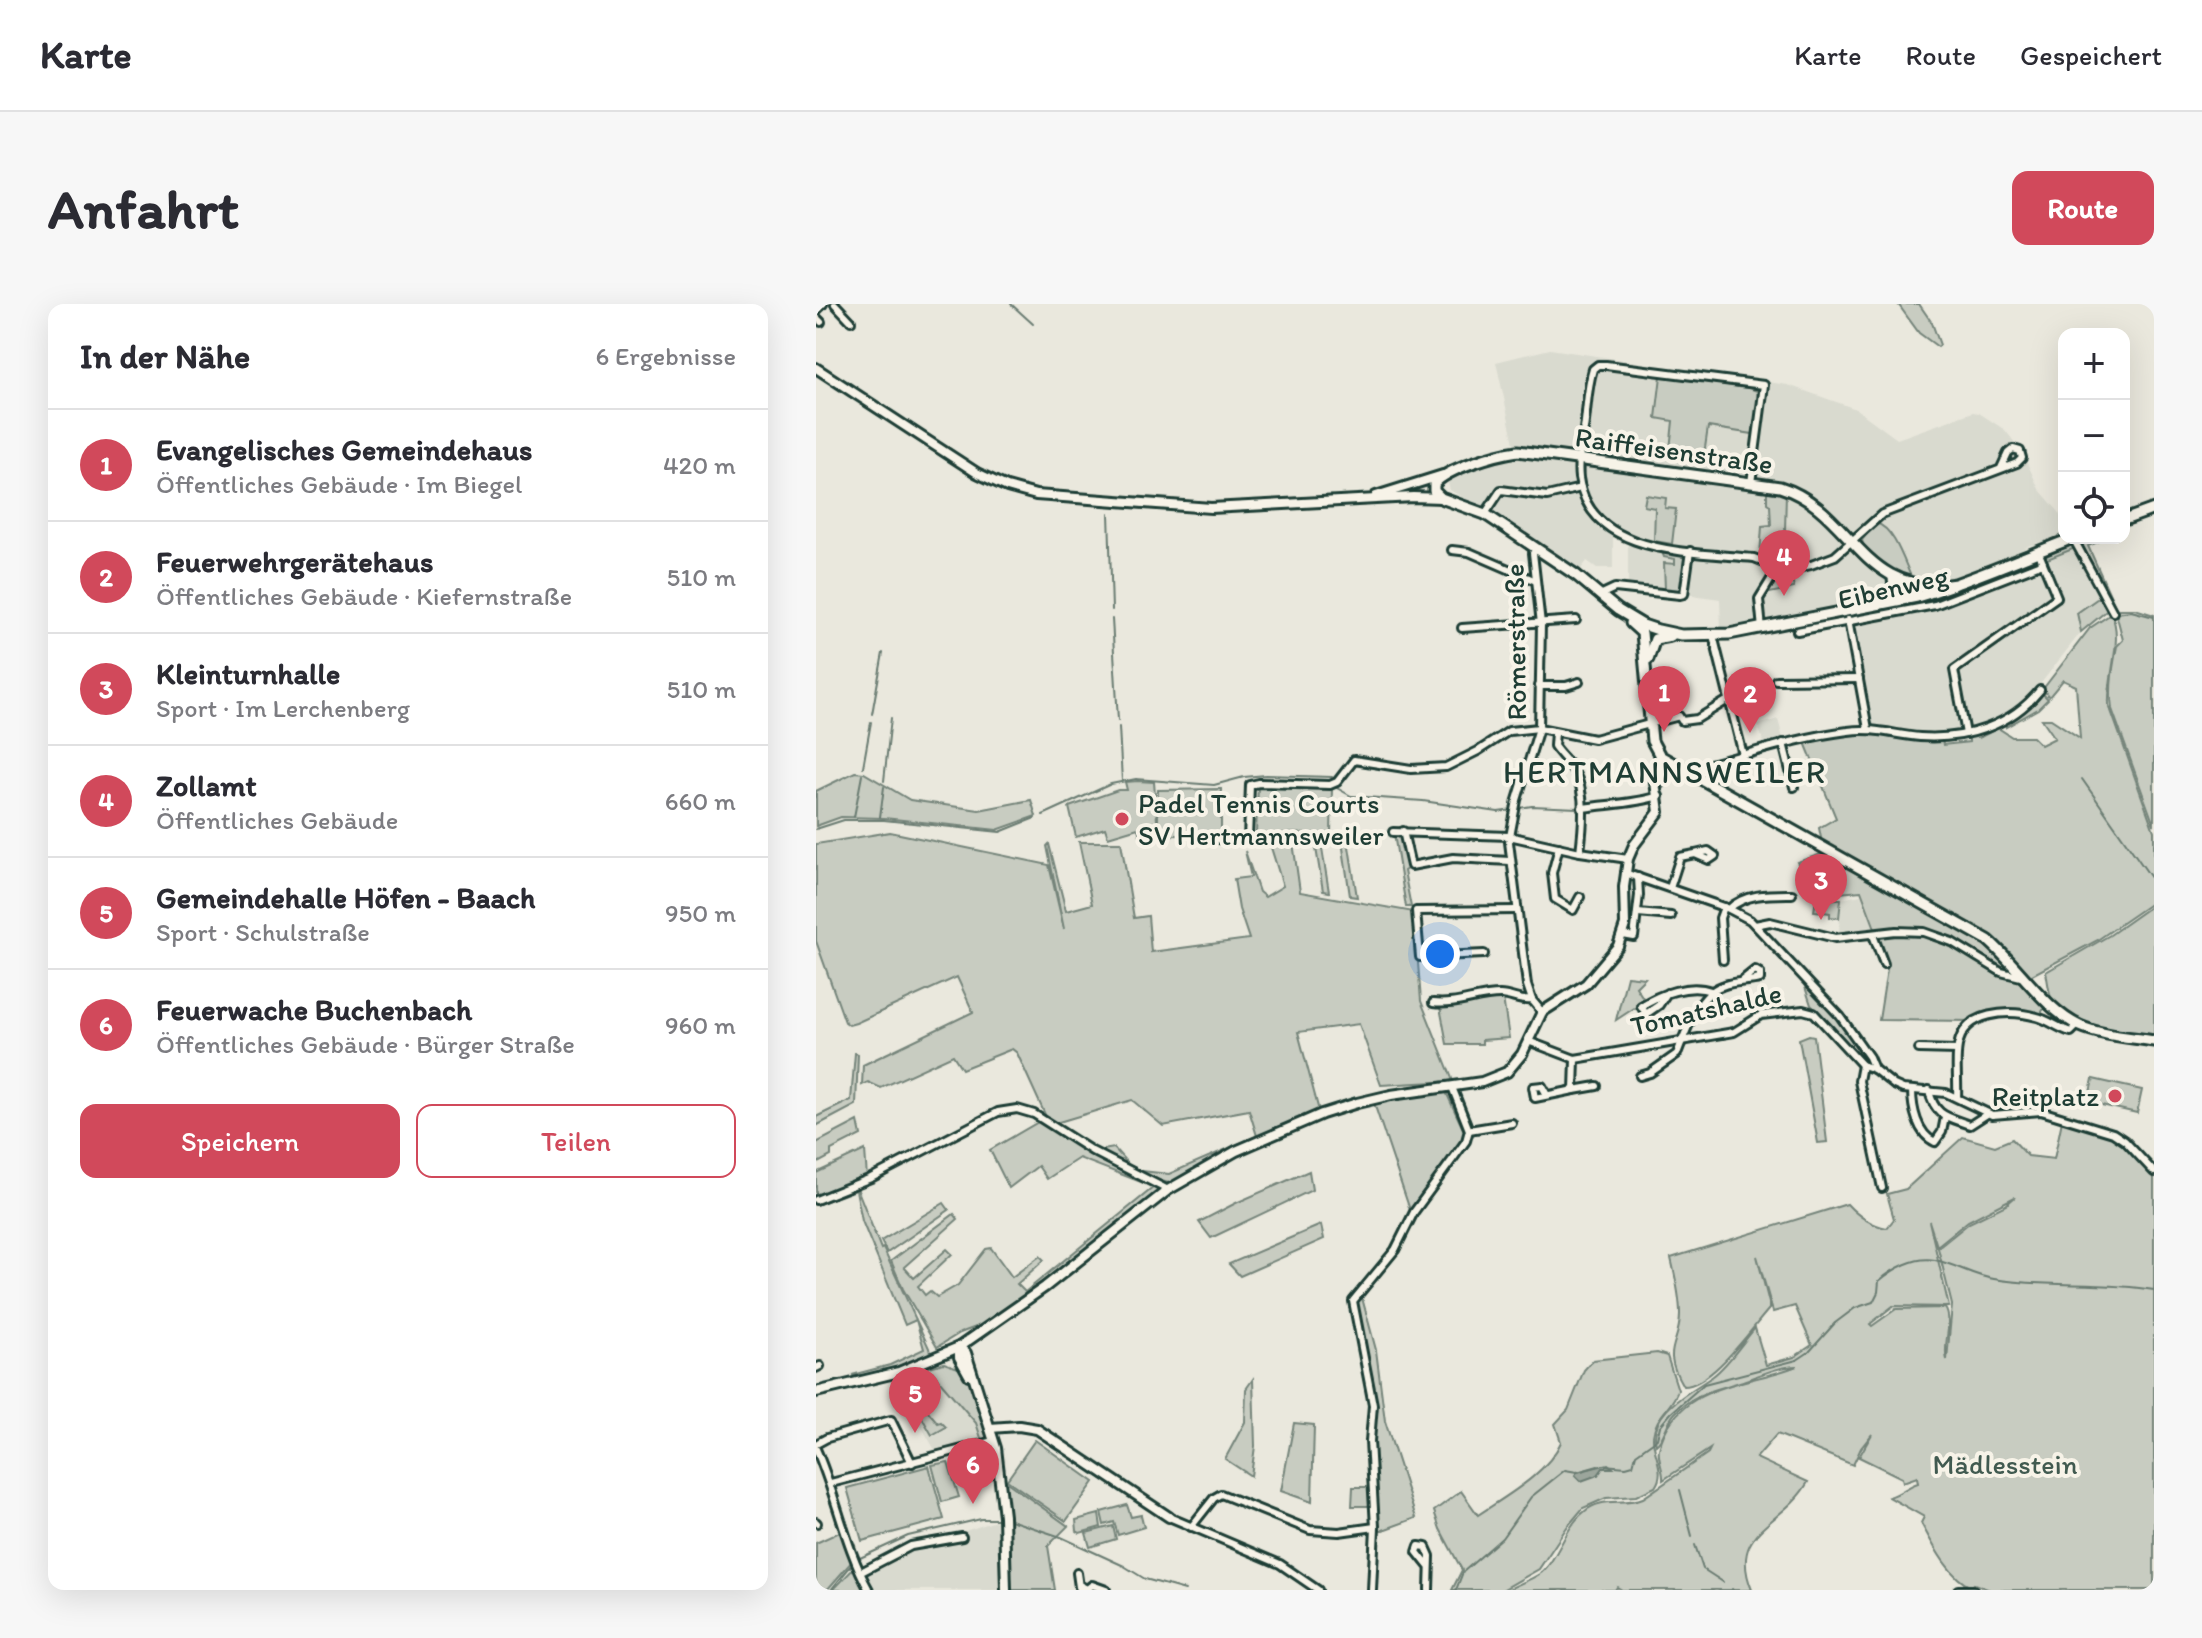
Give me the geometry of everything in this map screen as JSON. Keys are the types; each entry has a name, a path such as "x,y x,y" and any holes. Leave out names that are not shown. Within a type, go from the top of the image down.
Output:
{"main road":[{"name":"Raiffeisenstraße","path":"1443,475 1507,452 1528,452 1780,487 1804,497 1893,577 1924,587 1956,584"},
{"path":"1443,475 1433,487 1441,498 1485,514 1566,567 1618,610 1652,628 1681,635"},
{"path":"2130,518 2154,509"},
{"path":"1646,666 1655,639 1762,629 1917,597 2058,544"},
{"path":"1876,606 1894,591 1893,577"},
{"path":"1618,610 1642,633 1653,746 1660,756 1988,940 2028,979 2047,1003 2078,1025 2104,1033 2154,1041"}],"street":[{"path":"816,311 823,304"},
{"path":"835,304 851,321"},
{"path":"1751,483 1764,385 1598,365 1592,372 1580,458 1581,488 1594,514 1620,535 1640,543 1754,558 1764,562 1775,573"},
{"path":"816,368 977,473 1007,487 1036,495 1211,508 1441,498"},
{"path":"1762,629 1759,599 1775,573 1826,560 1852,542 1882,514 2001,468"},
{"name":"Raiffeisenstraße","path":"1359,500 1443,475"},
{"path":"1485,514 1501,490 1547,496 1581,488"},
{"path":"2076,544 2113,612"},
{"path":"1452,550 1469,552 1536,581"},
{"name":"Römerstraße","path":"1536,550 1533,553 1541,624 1539,728 1509,836 1527,985 1532,1000 1542,1012"},
{"path":"1600,595 1615,588 1684,594 1690,551"},
{"path":"1966,734 1954,670 2057,597 2038,551"},
{"name":"Eibenweg","path":"1797,631 1935,605 2043,563"},
{"path":"1462,628 1576,620"},
{"path":"1848,620 1868,729"},
{"path":"1713,635 1743,755"},
{"path":"1776,680 1859,679"},
{"path":"1539,686 1566,686 1579,682"},
{"path":"1692,775 1706,765 1818,735 1868,729 1919,737 1983,731 2010,717 2040,690"},
{"path":"1206,839 1248,839 1250,785 1330,785 1337,782 1354,760 1411,769 1446,767 1509,731 1539,728 1594,739 1679,716 1682,721 1693,721 1728,700"},
{"path":"1555,732 1554,746 1577,778 1583,829 1580,852"},
{"path":"1783,743 1794,787"},
{"path":"816,1392 882,1377 959,1347 1027,1300 1168,1190 1236,1151 1322,1114 1391,1095 1499,1077 1518,1061 1542,1012 1586,984 1623,935 1625,873 1634,845 1659,812 1654,774 1660,756"},
{"path":"1582,808 1639,803 1659,796"},
{"path":"1403,831 1411,866 1453,858 1510,861"},
{"path":"1393,832 1509,836 1628,859"},
{"path":"1559,847 1552,873 1555,899 1573,910 1580,897"},
{"path":"1670,888 1680,857 1695,854"},
{"path":"1625,873 1727,908 1755,925 1840,1016 1874,1069"},
{"path":"1623,935 1634,937 1638,877"},
{"path":"1723,960 1720,918 1727,908 1762,894 1792,894"},
{"path":"1484,954 1420,957 1416,911 1517,910"},
{"path":"1638,913 1671,916"},
{"path":"1755,925 1770,922 1835,938 1912,931 1934,934 1952,942 1984,964 2028,979"},
{"path":"1873,935 1884,964"},
{"path":"1667,993 1694,988 1711,991 1740,982"},
{"path":"1640,1076 1650,1073 1677,1054 1681,1041 1711,991"},
{"path":"1433,1003 1444,1005 1501,995 1518,1001 1532,1000"},
{"name":"Tomatshalde","path":"1575,1059 1734,1032 1761,1015 1809,1011 1862,1065 1874,1069 1894,1085 1912,1090"},
{"path":"1957,1097 1957,1050 1964,1030 1976,1021 1992,1014 2025,1014 2047,1020 2071,1032 2078,1025"},
{"path":"1528,1041 1575,1059 1574,1090"},
{"path":"1919,1049 1957,1050"},
{"path":"1862,1065 1859,1081 1882,1188"},
{"path":"1547,1095 1597,1086"},
{"path":"1372,1590 1375,1527 1370,1458 1373,1405 1353,1301 1395,1250 1414,1212 1466,1141 1469,1130 1452,1087"},
{"path":"1945,1117 1940,1136 1935,1142 1929,1139 1912,1107 1912,1090 1929,1090 1957,1097 1987,1114"},
{"path":"1929,1090 1933,1105 1945,1117 1970,1125 1987,1114 2041,1111 2113,1133 2125,1141 2154,1172"},
{"path":"816,1200 871,1178 998,1112 1017,1109 1034,1114 1092,1151 1168,1190"},
{"path":"1469,1130 1512,1123"},
{"path":"1862,1141 1871,1139"},
{"path":"959,1347 959,1357 977,1389"},
{"path":"959,1347 966,1353 993,1441 991,1448 1005,1528 1006,1590"},
{"path":"939,1357 954,1361 969,1375"},
{"path":"869,1590 816,1446 827,1438 891,1420 912,1463"},
{"path":"990,1428 1019,1426 1037,1429 1169,1517 1280,1564 1318,1590"},
{"path":"831,1483 993,1441"},
{"path":"1191,1527 1214,1498 1221,1494 1310,1530 1339,1532 1375,1527"},
{"path":"863,1571 911,1546 962,1537"},
{"path":"1429,1567 1429,1590"},
{"path":"1077,1573 1083,1589 1092,1585 1106,1590"},
{"path":"1959,1590 1973,1590"}],"shaded area":[{"path":"1550,349 1788,385 1856,409 1897,439 1973,412 1979,413 2005,430 2022,452 2039,489 2058,511 2058,538 2028,546 2011,557 1944,583 1902,579 1882,599 1756,626 1721,630 1720,599 1628,586 1628,543 1613,535 1613,568 1597,568 1587,561 1578,573 1540,544 1450,490 1448,483 1451,477 1489,462 1517,457 1496,362"},
{"path":"2075,548 2102,597 2077,613 2081,632 2031,696 1987,727 1965,732 1918,734 1869,726 1850,617 1914,607"},
{"path":"1778,719 1783,739 1764,744 1758,725"},
{"path":"1861,895 1875,930 1839,933 1841,899"},
{"path":"939,1380 976,1423 981,1437 935,1450 914,1414 911,1402"},
{"path":"1608,1464 1613,1468 1603,1468 1598,1475 1581,1481 1575,1475 1577,1472"},
{"path":"999,1520 1001,1590 865,1590 859,1578 912,1548"}],"green space":[{"path":"1898,304 1919,304 1932,323 1940,345 1938,347 1919,333"},
{"path":"1661,376 1757,391 1759,402 1753,434 1708,427 1704,455 1670,450 1673,421 1656,418"},
{"path":"1767,491 1786,493 1784,568 1760,556 1762,526 1771,525"},
{"path":"1646,495 1666,498 1665,508 1676,509 1672,544 1654,541 1655,508 1644,506"},
{"path":"1876,523 1894,540 1914,583 1875,561 1864,547 1862,540"},
{"path":"2076,544 2110,608 2081,632 2077,613 2101,596 2075,548 2045,560 2044,557"},
{"path":"2083,544 2093,544 2088,546 2115,606 2113,606 2083,551"},
{"path":"1661,549 1687,555 1682,587 1678,590 1665,589 1664,563 1675,564 1675,559 1664,557"},
{"path":"2032,559 2033,565 1914,607 1828,621 1828,618 1861,611"},
{"path":"1791,574 1794,588 1765,594 1773,584"},
{"path":"2119,609 2135,609 2154,615 2154,825 2112,709 2113,669 2117,646 2123,640 2116,613"},
{"path":"2111,614 2115,623 2116,646 2109,705 2154,831 2154,901 2096,941 2032,975 2028,975 1992,940 1988,940 2047,1003 2039,1017 2002,1013 1976,1021 1879,1020 1888,963 1861,891 1816,895 1797,862 1824,853 1819,828 1836,818 1804,740 1866,732 1942,740 1943,745 1969,742 1969,737 1977,735 1979,738 1998,728 2012,737 2033,737 2041,745 2055,738 2042,719 2051,719 2080,738 2076,686 2063,680 2049,697 2043,689 2090,628"},
{"path":"2042,693 2048,699 2038,709 2006,727 2006,721"},
{"path":"1665,766 1680,773 1663,789 1658,772"},
{"path":"855,772 864,773 910,800 979,810 1031,800 1036,816 997,830 884,818 841,817 816,826 816,791"},
{"path":"1125,782 1154,782 1158,833 1158,790 1221,789 1221,834 1140,836 1138,828 1108,837 1105,828 1076,837 1069,807 1118,790 1127,790"},
{"path":"1258,786 1332,788 1331,834 1256,833"},
{"path":"890,832 1049,865 1064,929 1047,846 1049,844 1066,911 1092,904 1079,842 1121,842 1134,918 1148,916 1151,952 1249,939 1239,909 1234,879 1251,877 1245,851 1259,892 1265,897 1283,886 1269,841 1293,842 1300,892 1414,912 1421,1001 1453,1081 1381,1085 1359,1024 1298,1032 1319,1111 1172,1184 1144,1176 1097,1151 1114,1148 1129,1165 1142,1171 1169,1174 1257,1136 1249,1110 1163,1126 1132,1100 1052,1124 1017,1053 1012,1049 962,1069 953,1055 881,1088 868,1082 862,1085 863,1065 973,1012 957,977 856,1023 849,1025 845,1022 816,941 816,844"},
{"path":"1394,834 1401,834 1411,907 1406,907"},
{"path":"1348,840 1357,897 1350,896 1342,841"},
{"path":"1315,842 1321,842 1329,892 1323,891"},
{"path":"1816,899 1841,899 1839,918 1814,911"},
{"path":"2154,904 2154,1038 2100,1027 2061,1011 2053,1003 2046,972 2110,935"},
{"path":"1627,976 1645,978 1636,987 1645,1001 1616,1020"},
{"path":"1804,984 1838,1018 1868,1058 1863,1062 1811,1005"},
{"path":"1503,998 1509,1038 1482,1040 1482,1044 1447,1044 1440,1007"},
{"path":"1814,1036 1827,1142 1818,1143 1799,1039"},
{"path":"855,1053 858,1054 856,1105 816,1126 816,1117 851,1100"},
{"name":"Reitplatz","path":"2093,1079 2142,1090 2137,1113 2088,1102"},
{"path":"1446,1092 1466,1141 1412,1216 1374,1103"},
{"name":"Mädlesstein","path":"2063,1116 2116,1137 2154,1174 2154,1590 1990,1590 1974,1584 1971,1587 1942,1560 1921,1523 1924,1517 1889,1497 1918,1483 1917,1477 1903,1482 1902,1478 1859,1457 1872,1434 1853,1465 1777,1434 1756,1458 1808,1482 1752,1541 1746,1570 1752,1590 1622,1590 1617,1587 1615,1590 1507,1590 1541,1573 1577,1518 1591,1507 1643,1498 1708,1453 1710,1449 1663,1480 1659,1449 1666,1429 1656,1445 1658,1422 1673,1404 1719,1371 1755,1328 1766,1365 1794,1357 1812,1345 1795,1306 1773,1312 1757,1256 1769,1309 1718,1367 1694,1384 1683,1386 1672,1355 1680,1314 1671,1258 1847,1204 1865,1219 1887,1228 1894,1219 1887,1194 1906,1189 1963,1137 1995,1146 2012,1139 2028,1156 2054,1159","holes":["2015,1197 2006,1205 1969,1223 1938,1248 1952,1305 1947,1360 1948,1320 1945,1308 1896,1309 1872,1326 1870,1324 1893,1306 1949,1307 1929,1221 1937,1246 1968,1221","1797,1366 1715,1390 1680,1411 1668,1426 1672,1417 1691,1400 1707,1392 1770,1371"]},
{"path":"858,1121 861,1135 831,1150 831,1156 816,1164 816,1143"},
{"path":"1040,1121 1115,1166 1160,1187 1159,1193 992,1321 960,1333 937,1347 903,1289 891,1261 954,1214 958,1219 904,1267 914,1278 947,1249 952,1254 918,1286 925,1295 930,1291 937,1297 958,1285 986,1249 991,1248 1012,1277 1040,1256 1044,1260 1017,1284 1025,1292 1154,1187 1079,1158 1047,1179 1038,1166 1009,1188 990,1150"},
{"path":"865,1150 867,1178 816,1198 816,1173"},
{"path":"1309,1171 1312,1190 1211,1238 1199,1222 1236,1203"},
{"path":"857,1188 881,1249 883,1248 929,1348 930,1353 866,1379 861,1375 852,1375 890,1365 924,1349 916,1320 905,1325 862,1221 856,1190 816,1205"},
{"path":"944,1203 949,1210 887,1253 881,1241"},
{"path":"1321,1225 1324,1239 1240,1276 1229,1264"},
{"path":"1361,1294 1376,1350 1385,1421 1416,1518 1383,1530 1379,1530 1377,1525 1371,1453 1375,1405 1356,1300"},
{"path":"1657,1353 1667,1356 1678,1390 1654,1429 1653,1443 1660,1475 1655,1487 1636,1496 1606,1498 1583,1508 1539,1569 1502,1590 1452,1590 1462,1570 1434,1511 1461,1491 1478,1515 1536,1474 1555,1454 1561,1442 1555,1424 1568,1410 1584,1370 1593,1360"},
{"path":"944,1363 964,1370 978,1404 987,1439 982,1441 976,1423 933,1373 928,1372 914,1383 904,1374"},
{"path":"1253,1379 1255,1446 1251,1476 1225,1459 1245,1422 1246,1389"},
{"path":"927,1410 946,1427 932,1435 920,1414"},
{"path":"1294,1423 1314,1425 1312,1502 1281,1491"},
{"path":"1035,1440 1094,1482 1066,1521 1007,1480"},
{"path":"948,1462 959,1497 942,1502 932,1465"},
{"path":"929,1466 944,1519 862,1541 847,1488"},
{"path":"1004,1480 1068,1526 1048,1546 1055,1590 1009,1590 1008,1514"},
{"path":"1353,1487 1372,1487 1372,1506 1352,1506"},
{"path":"1127,1505 1131,1517 1141,1515 1144,1527 1118,1535 1114,1522 1104,1525 1101,1512"},
{"path":"1099,1514 1101,1527 1080,1533 1077,1531 1076,1520"},
{"path":"1113,1526 1116,1539 1090,1547 1086,1533"},
{"path":"844,1530 854,1559 827,1590 816,1590 816,1543"},
{"path":"855,1567 865,1590 833,1590"}],"waterway":[{"path":"1011,304 1033,324"},
{"path":"1109,513 1112,610"},
{"path":"2117,613 2131,611 2154,617"},
{"path":"1112,619 1118,720"},
{"path":"872,714 883,653"},
{"path":"884,781 891,718"},
{"path":"863,767 871,722"},
{"path":"1119,727 1122,781"},
{"path":"854,817 862,775"},
{"path":"1043,815 1111,784 1136,779 1214,785 1266,775 1332,777"},
{"path":"2082,779 2154,882"},
{"path":"880,817 884,787"},
{"path":"1335,787 1351,796 1423,801 1498,812 1513,810"},
{"path":"1519,808 1578,808"},
{"path":"816,829 844,820 884,820 1000,832 1035,818"},
{"path":"1604,1465 1633,1465 1636,1454 1657,1439 1660,1426 1671,1413 1704,1384 1797,1360 1809,1352 1835,1323 1855,1308 1873,1302 1879,1281 1912,1262 1935,1260 1986,1277 2014,1282 2154,1290"},
{"path":"1456,1590 1463,1572 1502,1538 1531,1497 1565,1470 1577,1472 1598,1466"},
{"path":"1680,1490 1692,1536"},
{"path":"860,1558 908,1536 981,1519 997,1519"},
{"path":"1010,1520 1061,1537 1145,1579 1185,1590"},
{"path":"1695,1545 1703,1569 1723,1582"},
{"path":"831,1590 853,1563"}],"place":[{"name":"Zollamt","path":"1784,596"},
{"name":"Evangelisches Gemeindehaus","path":"1664,732"},
{"name":"Feuerwehrgerätehaus","path":"1750,733"},
{"name":"Padel Tennis Courts SV Hertmannsweiler","path":"1122,819"},
{"name":"Kleinturnhalle","path":"1821,920"},
{"name":"Reitplatz","path":"2115,1096"},
{"name":"Gemeindehalle Höfen - Baach","path":"915,1433"},
{"name":"Feuerwache Buchenbach","path":"973,1504"}],"district":[{"name":"HERTMANNSWEILER","path":"1665,772"}]}
